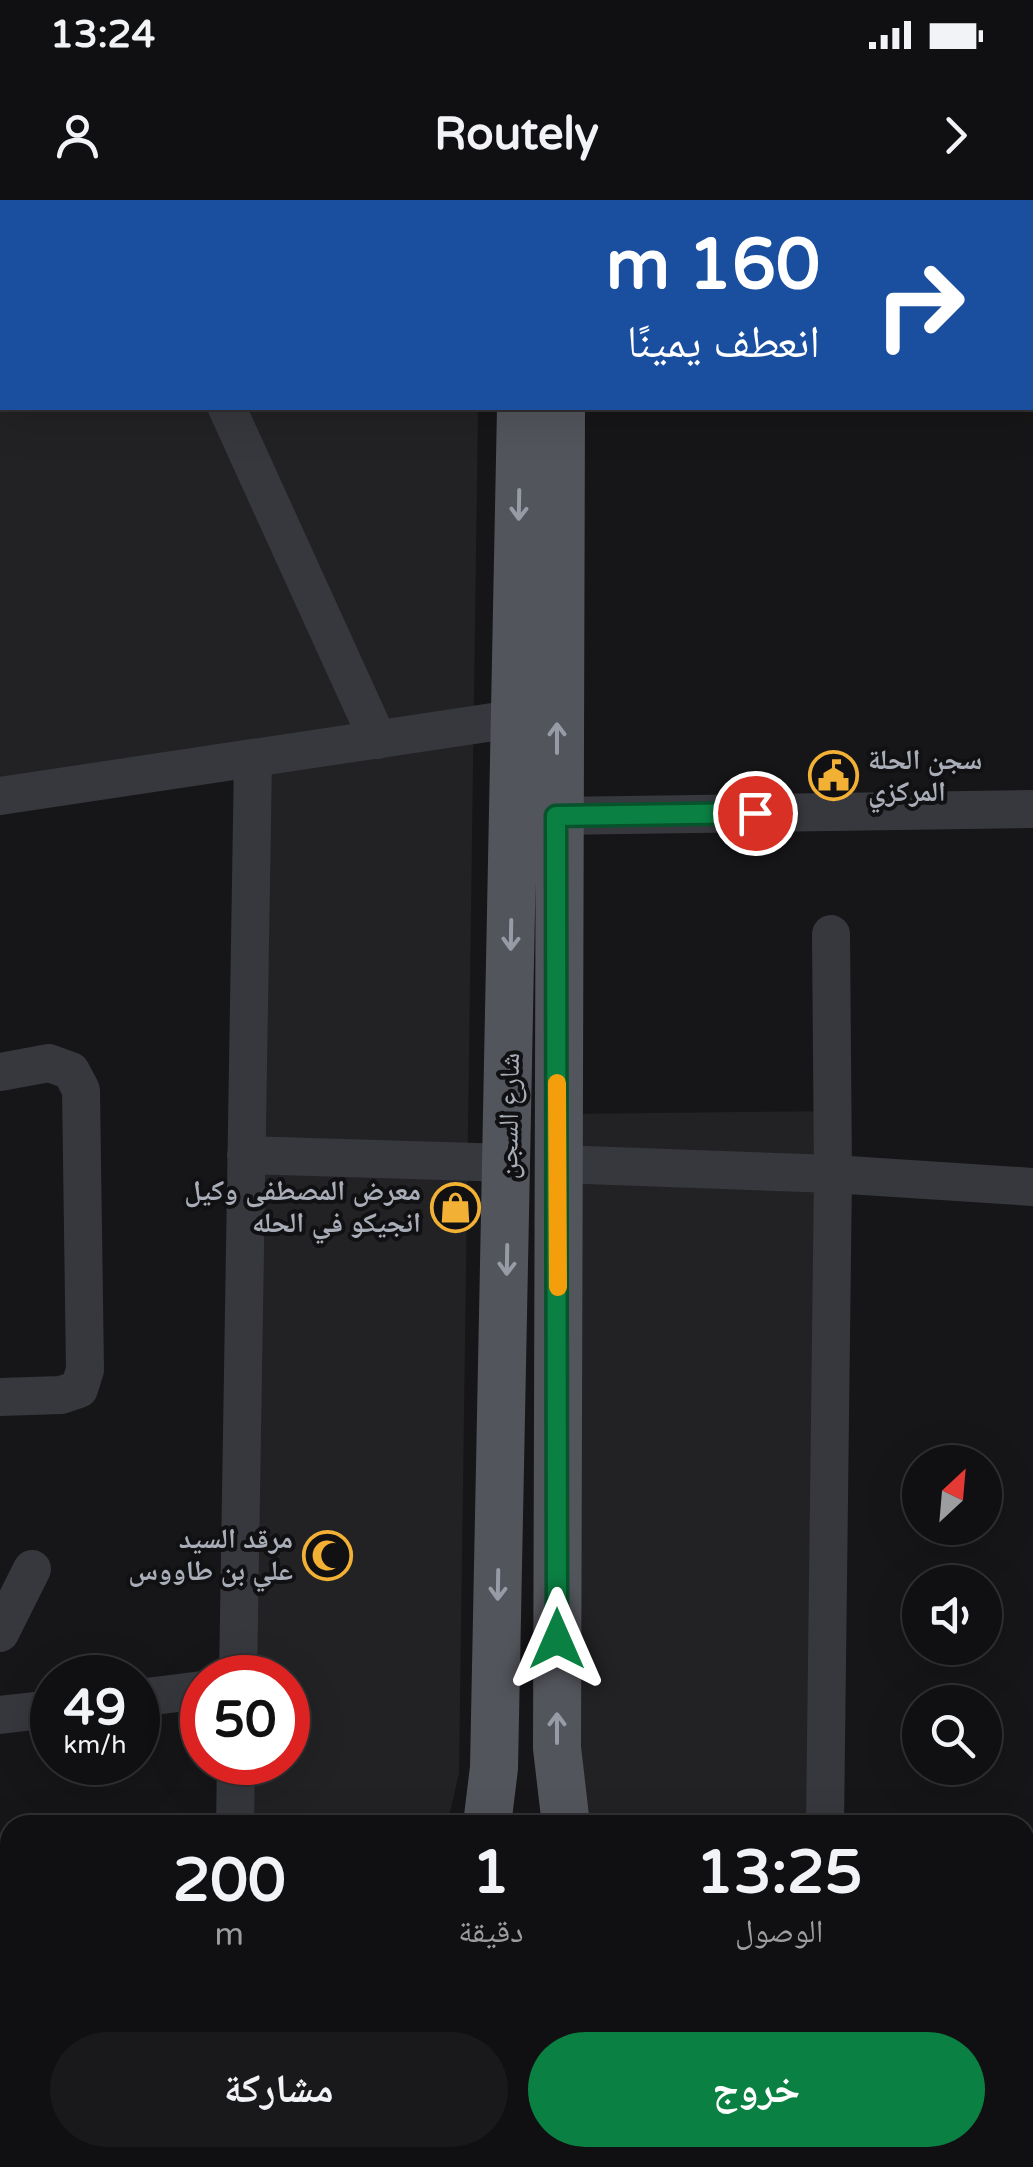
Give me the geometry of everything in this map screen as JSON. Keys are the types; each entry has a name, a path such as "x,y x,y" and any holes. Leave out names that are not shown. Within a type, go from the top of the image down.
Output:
{"main road":[{"name":"شارع السجن","path":"521,410 514,719 539,848 558,1164 557,1748 565,1815"},
{"name":"شارع السجن","path":"488,1815 494,1768 509,1163 539,848 561,410"},
{"path":"504,1369 530,1380 557,1368"},
{"path":"502,1423 530,1409 557,1420"}],"street":[{"path":"227,410 378,740"},
{"path":"0,796 514,719"},
{"path":"238,1655 253,759"},
{"path":"539,848 1033,809"},
{"path":"826,1815 834,1174 831,934"},
{"path":"0,1072 50,1063 71,1071 81,1090 85,1370 79,1388 62,1396 0,1397"},
{"path":"246,1155 509,1163"},
{"path":"558,1164 834,1174 1033,1187"},
{"path":"0,1632 32,1569"},
{"path":"0,1716 30,1712"},
{"path":"235,1815 236,1785"}],"shaded area":[{"path":"0,410 478,410 459,1773 449,1815 217,1815 218,1785 310,1785 310,1655 222,1655 242,777 0,810"},
{"path":"841,1111 814,1815 576,1815 566,1114"}],"slow traffic":[{"path":"557,1083 558,1287"}],"place":[{"name":"سجن الحلة المركزي","path":"833,776"},
{"name":"معرض المصطفى وكيل انجيكو في الحله","path":"456,1207"},
{"name":"مرقد السيد علي بن طاووس","path":"328,1555"}],"route":[{"path":"557,1639 556,816 755,813"}]}
